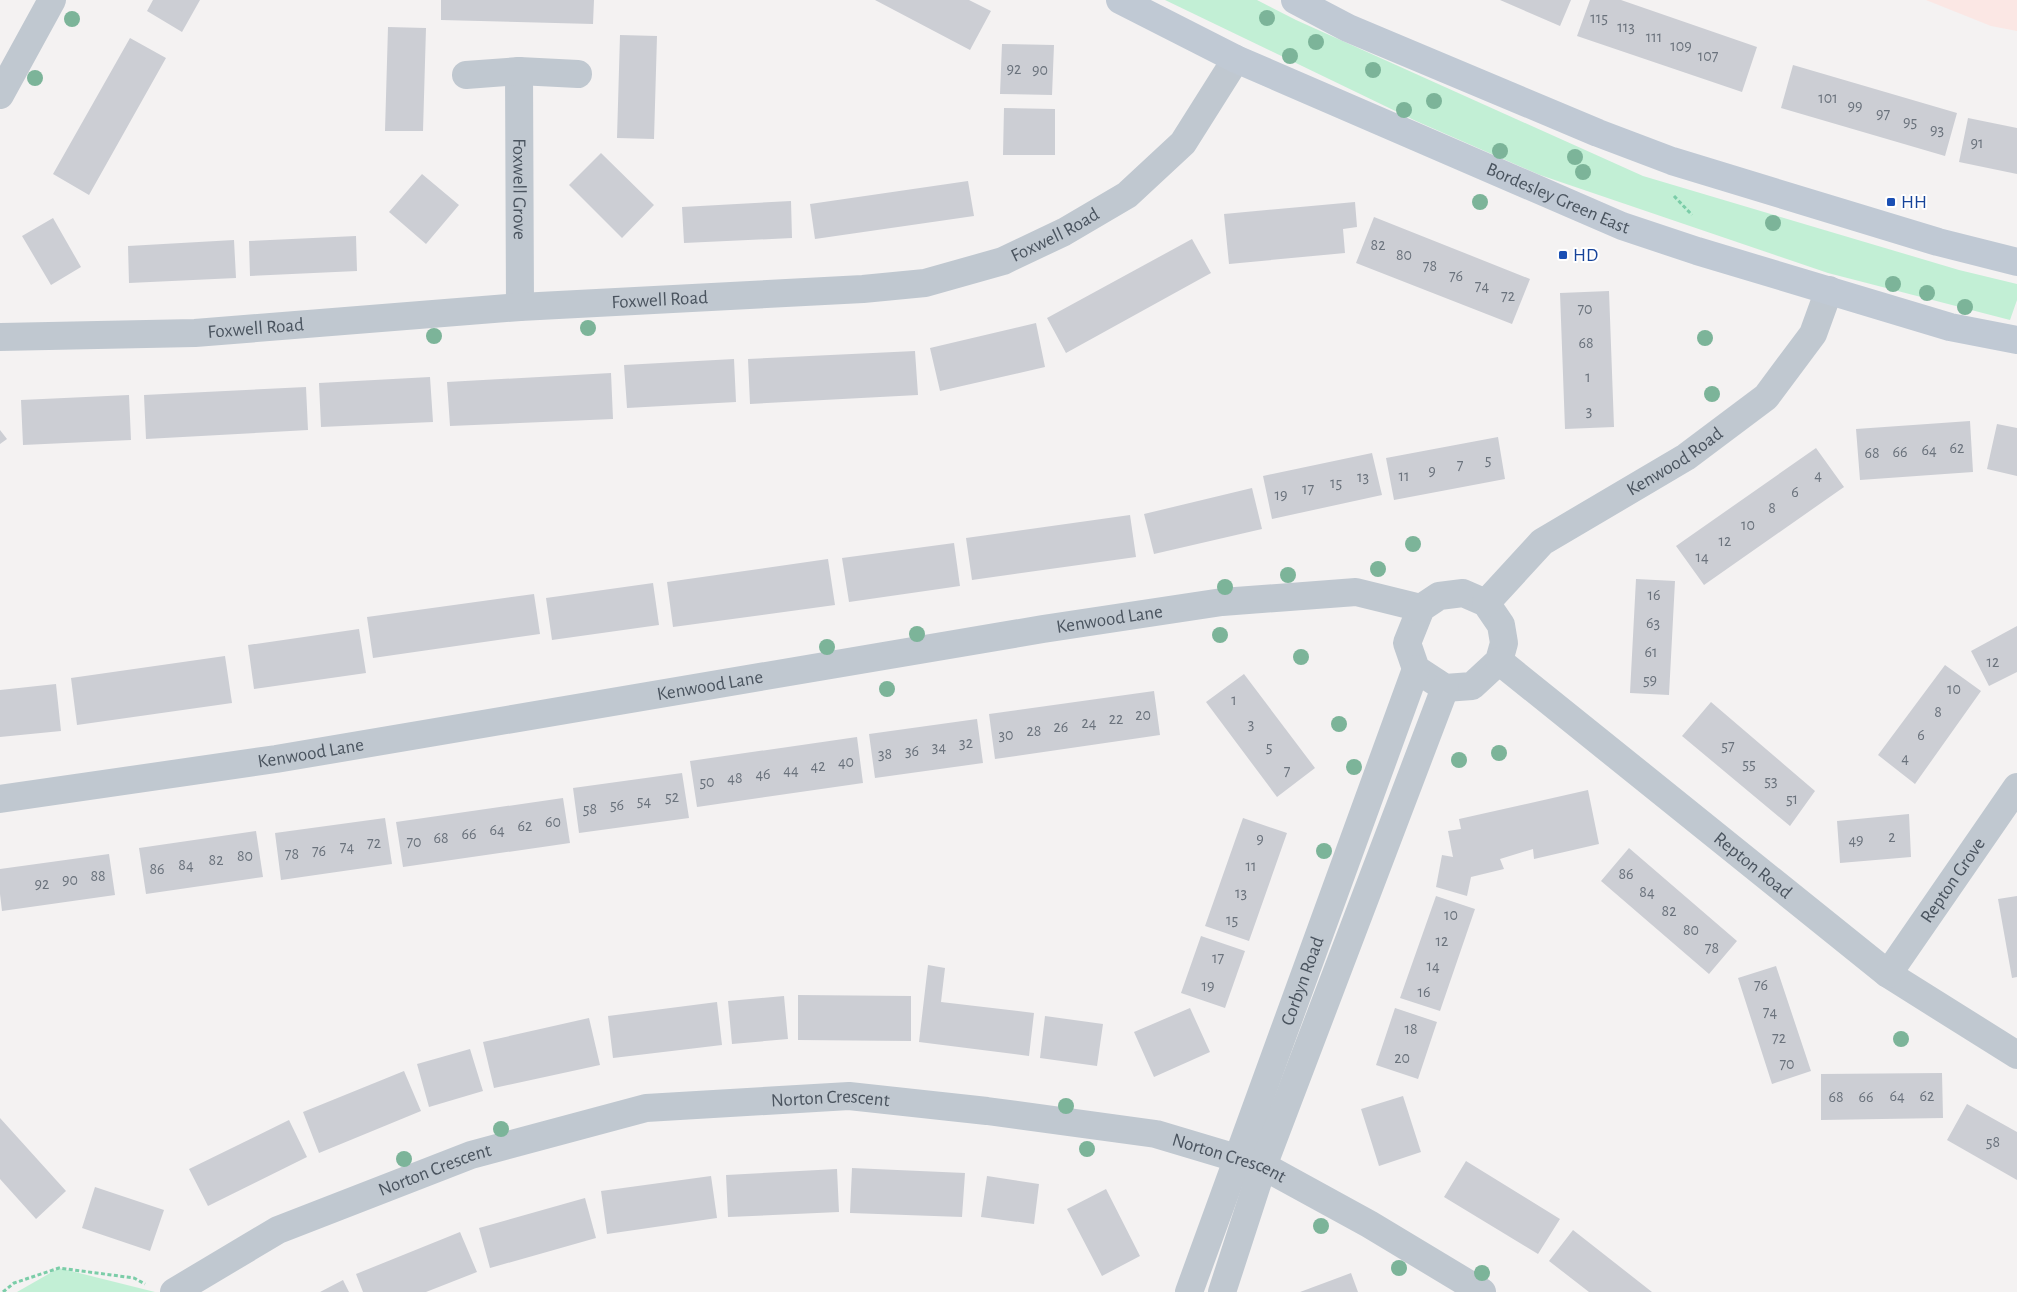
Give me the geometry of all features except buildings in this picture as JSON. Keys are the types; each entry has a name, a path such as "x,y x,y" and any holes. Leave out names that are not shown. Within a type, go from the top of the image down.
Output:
{"main road":[{"name":"Bordesley Green East","path":"1120,0 1236,59 1622,226 1697,251 1950,327 2017,340"},
{"path":"1295,0 1348,28 1598,133 1672,161 1938,242 2017,262"}],"street":[{"path":"0,95 52,0"},
{"name":"Foxwell Road","path":"0,337 195,332 520,306 863,289 925,283 1003,261 1064,232 1127,195 1183,143 1236,59"},
{"path":"466,75 519,71 578,74"},
{"name":"Foxwell Grove","path":"519,71 520,306"},
{"name":"Kenwood Road","path":"1486,604 1542,542 1686,457 1766,397 1813,334 1830,290"},
{"name":"Kenwood Lane","path":"0,799 276,760 1033,631 1222,602 1356,592 1421,608"},
{"path":"1463,593 1486,604 1501,624 1504,643 1500,661 1472,686 1444,688 1416,669 1407,643 1421,608 1439,596 1463,593"},
{"name":"Repton Road","path":"1500,661 1888,974 2017,1055"},
{"name":"Corbyn Road","path":"1188,1292 1416,669"},
{"name":"Corbyn Road","path":"1222,1292 1263,1166 1444,688"},
{"name":"Repton Grove","path":"1888,974 2017,787"},
{"name":"Norton Crescent","path":"163,1290 278,1230 471,1155 646,1108 849,1096 987,1111 1156,1134 1263,1166 1368,1224 1482,1292"}],"path":[{"path":"1672,161 1666,187 1702,226 1697,251"},
{"path":"3,1292 14,1284 59,1268 134,1278 163,1290"}],"shaded area":[{"path":"1926,0 2017,0 2017,31 1991,26"}],"green space":[{"path":"1165,0 1257,0 1296,20 1643,176 1959,270 2017,284 2017,300 2010,320 1828,273 1540,175 1416,121"},
{"path":"59,1268 155,1292 17,1292"}],"place":[{"name":"HH","path":"1891,202"},
{"name":"HD","path":"1563,255"}]}
